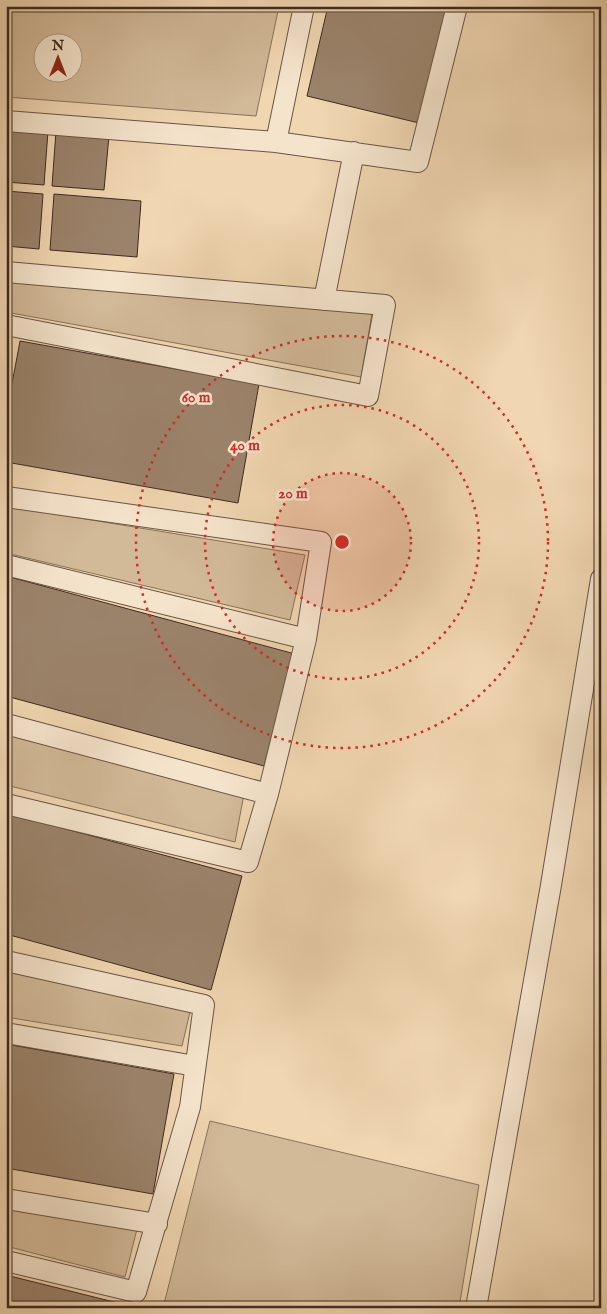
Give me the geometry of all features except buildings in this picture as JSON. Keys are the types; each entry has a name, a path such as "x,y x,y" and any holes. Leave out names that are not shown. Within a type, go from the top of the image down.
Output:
{"street":[{"path":"276,142 304,6"},
{"path":"6,120 276,142 418,162 457,6"},
{"path":"324,300 354,152"},
{"path":"6,272 385,306 368,396 6,325"},
{"path":"6,497 321,542 306,639 268,794 248,862 6,804"},
{"path":"6,565 306,639"},
{"path":"476,1308 552,876 601,579"},
{"path":"6,724 268,794"},
{"path":"6,961 204,1005 190,1107 136,1292 6,1261"},
{"path":"6,1033 195,1066"},
{"path":"6,1199 157,1224"}],"shaded area":[{"path":"6,6 279,6 256,116 6,97"},
{"path":"6,279 372,314 361,377 6,312"},
{"path":"6,506 305,555 290,620 6,553"},
{"path":"6,734 244,794 235,842 6,785"},
{"path":"6,969 190,1012 182,1046 6,1017"},
{"path":"210,1121 479,1185 459,1308 163,1308"},
{"path":"6,1204 138,1225 125,1277 6,1246"}]}
